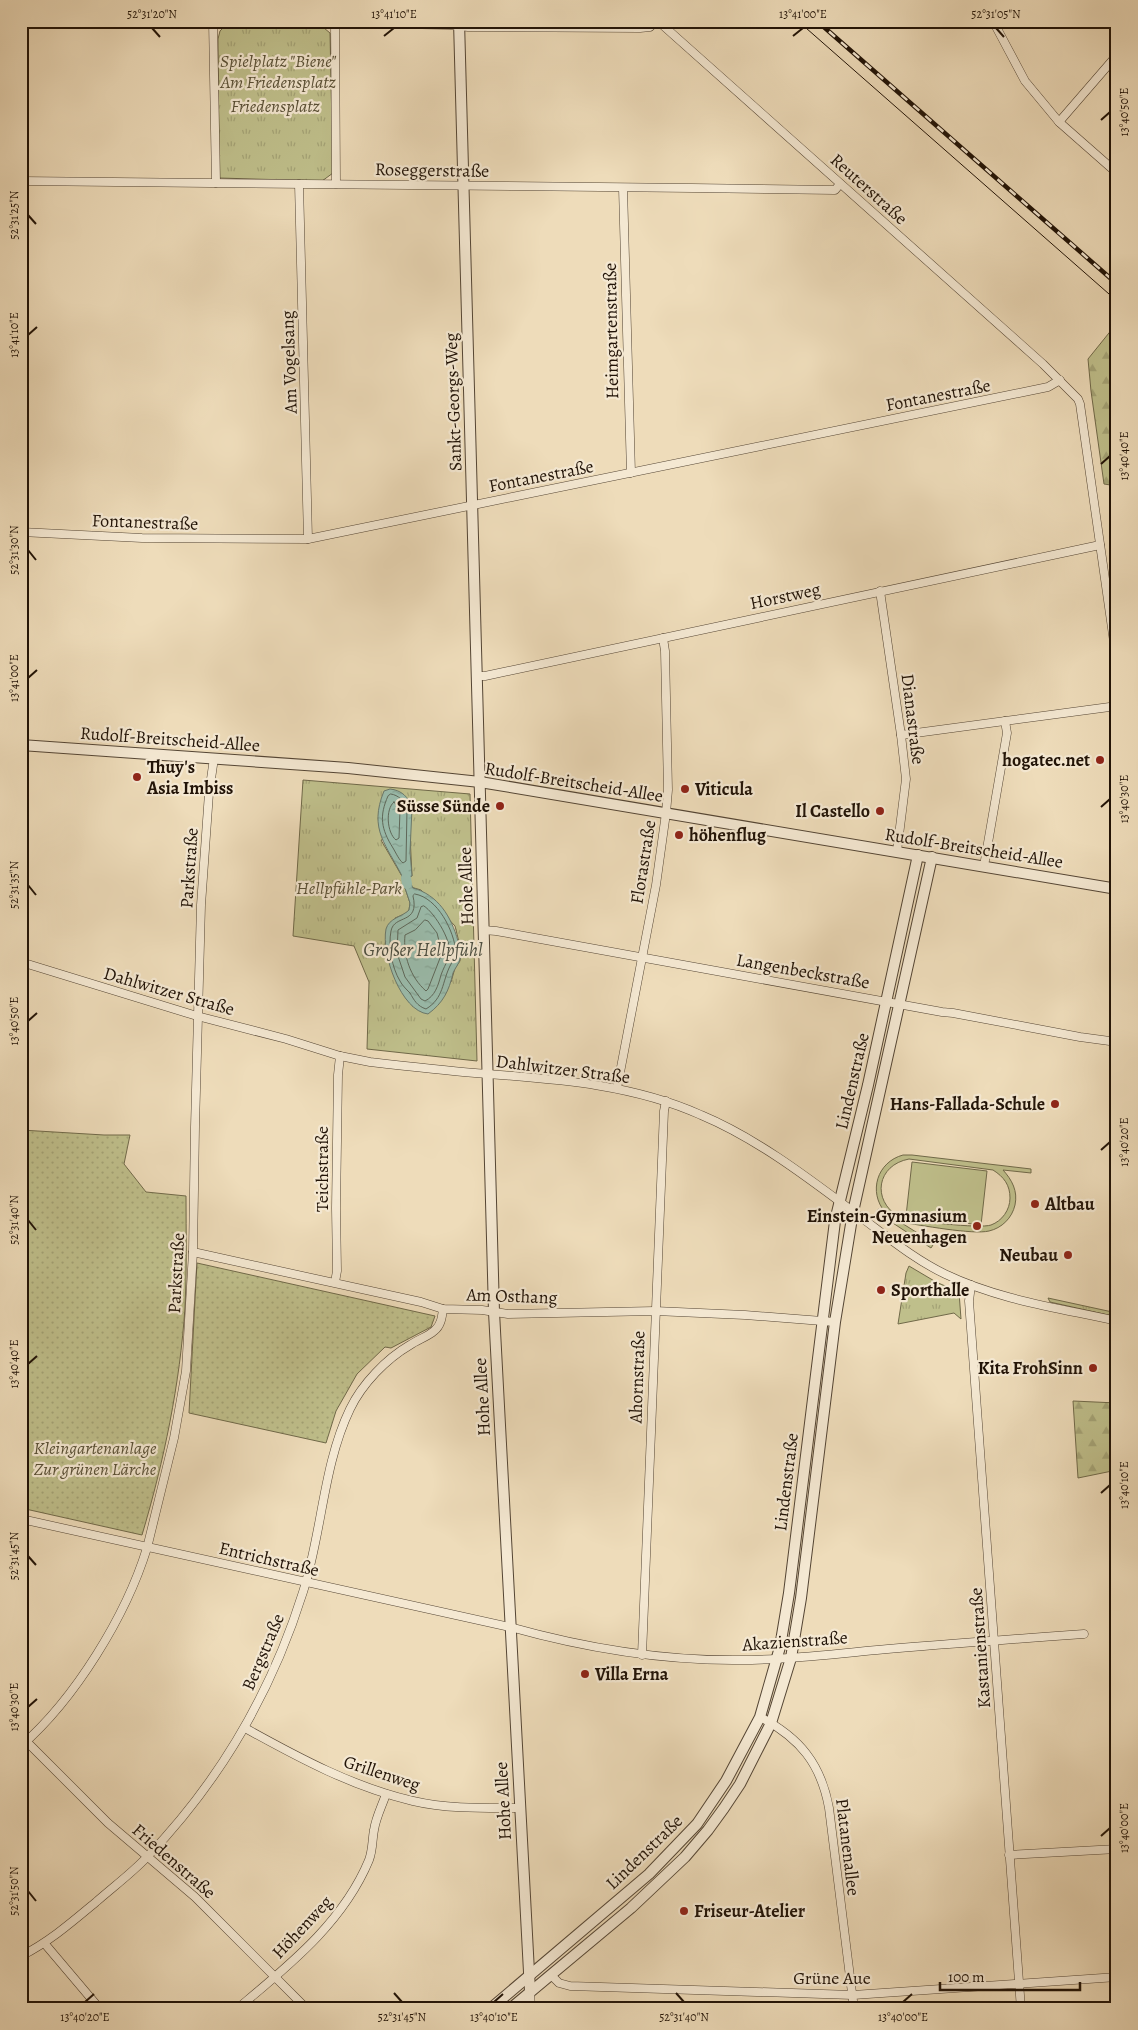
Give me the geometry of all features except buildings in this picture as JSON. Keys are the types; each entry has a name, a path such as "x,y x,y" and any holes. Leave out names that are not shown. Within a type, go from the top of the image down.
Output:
{"street":[{"path":"213,21 216,183"},
{"path":"220,21 334,24 460,23 468,27 640,28 650,27 657,21"},
{"name":"Reuterstraße","path":"657,21 1073,392 1080,404 1117,664"},
{"path":"993,21 1025,81 1059,122 1117,173"},
{"name":"Sankt-Georgs-Weg","path":"460,23 480,782"},
{"path":"334,24 336,184"},
{"path":"1059,122 1117,55"},
{"name":"Roseggerstraße","path":"21,181 830,191 835,190 840,184"},
{"name":"Am Vogelsang","path":"299,184 308,539"},
{"name":"Heimgartenstraße","path":"623,188 631,473"},
{"name":"Fontanestraße","path":"21,532 142,538 308,539 1048,388 1060,380"},
{"name":"Horstweg","path":"477,676 1100,545"},
{"name":"Dianastraße","path":"880,591 902,735 905,793 897,852"},
{"name":"Florastraße","path":"617,1088 656,885 666,813 668,780 666,651 663,638"},
{"path":"902,735 1117,706"},
{"path":"984,866 1007,733 1005,721"},
{"name":"Rudolf-Breitscheid-Allee","path":"21,745 348,768 480,782 1117,889"},
{"name":"Parkstraße","path":"23,1741 63,1701 95,1656 120,1614 140,1570 147,1548 181,1404 186,1371 193,1252 201,905 208,793 214,758"},
{"name":"Hohe Allee","path":"480,782 494,1312 531,2009"},
{"name":"Lindenstraße","path":"490,2009 649,1874 677,1847 697,1824 718,1794 744,1750 760,1717 777,1660 789,1593 835,1221 918,855"},
{"name":"Lindenstraße","path":"510,2009 657,1884 708,1830 740,1784 771,1723 791,1658 802,1598 836,1322 853,1212 932,857"},
{"name":"Langenbeckstraße","path":"483,930 1080,1037 1117,1042"},
{"name":"Dahlwitzer Straße","path":"21,962 197,1016 286,1039 340,1056 370,1062 575,1082 617,1088 666,1101 701,1114 748,1140 840,1202 928,1265 971,1285 1042,1306 1117,1321"},
{"name":"Teichstraße","path":"335,1282 337,1271 338,1075 340,1056"},
{"name":"Ahornstraße","path":"642,1654 655,1311 666,1101"},
{"name":"Am Osthang","path":"193,1252 335,1282 443,1309 508,1314 655,1311 836,1322"},
{"name":"Kastanienstraße","path":"971,1285 969,1301 1021,2009"},
{"name":"Bergstraße","path":"21,1956 45,1944 148,1856 202,1793 245,1728 270,1678 306,1582 338,1439 350,1409 375,1373 408,1345 436,1330 441,1321 443,1309"},
{"name":"Entrichstraße","path":"21,1519 510,1628"},
{"name":"Akazienstraße","path":"510,1628 582,1645 642,1654 722,1660 777,1660 994,1640 1084,1634"},
{"name":"Platanenallee","path":"760,1717 771,1723 808,1755 817,1767 826,1793 854,2009"},
{"name":"Grillenweg","path":"245,1728 315,1766 386,1794 414,1802 471,1808 519,1808"},
{"name":"Friedenstraße","path":"23,1741 108,1823 194,1896 307,2009"},
{"name":"Höhenweg","path":"237,2009 274,1978 324,1931 349,1898 374,1847 374,1831 377,1816 386,1794"},
{"path":"1009,1855 1117,1849"},
{"path":"45,1944 100,2009"},
{"name":"Grüne Aue","path":"551,1975 559,1983 570,1986 852,1995 1117,1977"}],"green space":[{"name":"Friedensplatz","path":"223,28 324,28 330,33 333,173 322,181 219,178 218,39"},
{"path":"1117,323 1117,486 1104,484 1088,359"},
{"name":"Hellpfühle-Park","path":"303,780 470,794 477,1061 367,1049 369,982 354,946 293,936","holes":["410,835 412,876 403,878 381,840","404,885 421,890 455,926 461,950 460,961 455,968 451,982 413,1007 406,996 395,918 409,910 410,903"]},
{"name":"Kleingartenanlage Zur grünen Lärche","path":"21,1130 130,1135 124,1164 146,1192 186,1196 186,1293 183,1336 170,1422 142,1535 21,1508"},
{"path":"903,1155 912,1155 1031,1169 1031,1173 1003,1170 1014,1186 1016,1200 1014,1210 1009,1218 994,1230 971,1232 900,1222 935,1242 931,1248 876,1212 878,1209 885,1212 877,1196 876,1187 878,1179 881,1171 894,1159","holes":["909,1159 993,1170 1006,1182 1010,1198 1009,1207 1005,1214 999,1221 991,1225 946,1224 899,1217 890,1210 884,1202 881,1193 881,1184 890,1168"]},
{"path":"912,1162 987,1171 981,1225 906,1216"},
{"path":"197,1263 435,1316 431,1327 391,1348 385,1347 357,1374 336,1411 326,1443 189,1413"},
{"path":"909,1266 936,1282 959,1292 961,1319 954,1313 898,1324 906,1273"},
{"path":"1048,1298 1117,1313 1117,1317 1050,1302"},
{"path":"1073,1401 1117,1403 1117,1470 1078,1478"}],"water":[{"path":"390,789 404,795 412,808 410,852 412,876 403,878 386,846 379,827 378,816 384,791"},
{"name":"Großer Hellpfühl","path":"410,882 413,888 430,896 442,908 452,923 461,950 459,961 447,991 438,1005 428,1014 418,1011 409,1003 395,980 385,940 386,929 390,922 409,910 410,903 404,885"}],"waterway":[{"path":"406,878 407,884"}],"tram line":[{"path":"798,21 1117,301"}],"railway":[{"path":"817,21 1117,284"}],"place":[{"name":"hogatec.net","path":"1100,760"},
{"name":"Thuy's Asia Imbiss","path":"137,777"},
{"name":"Viticula","path":"685,789"},
{"name":"Süsse Sünde","path":"500,806"},
{"name":"Il Castello","path":"880,811"},
{"name":"höhenflug","path":"679,835"},
{"name":"Hans-Fallada-Schule","path":"1055,1104"},
{"name":"Altbau","path":"1035,1204"},
{"name":"Einstein-Gymnasium Neuenhagen","path":"977,1226"},
{"name":"Neubau","path":"1068,1255"},
{"name":"Sporthalle","path":"881,1290"},
{"name":"Kita FrohSinn","path":"1093,1368"},
{"name":"Villa Erna","path":"585,1674"},
{"name":"Friseur-Atelier","path":"684,1911"}],"park label":[{"name":"Spielplatz \"Biene\" Am Friedensplatz","path":"278,71"}]}
